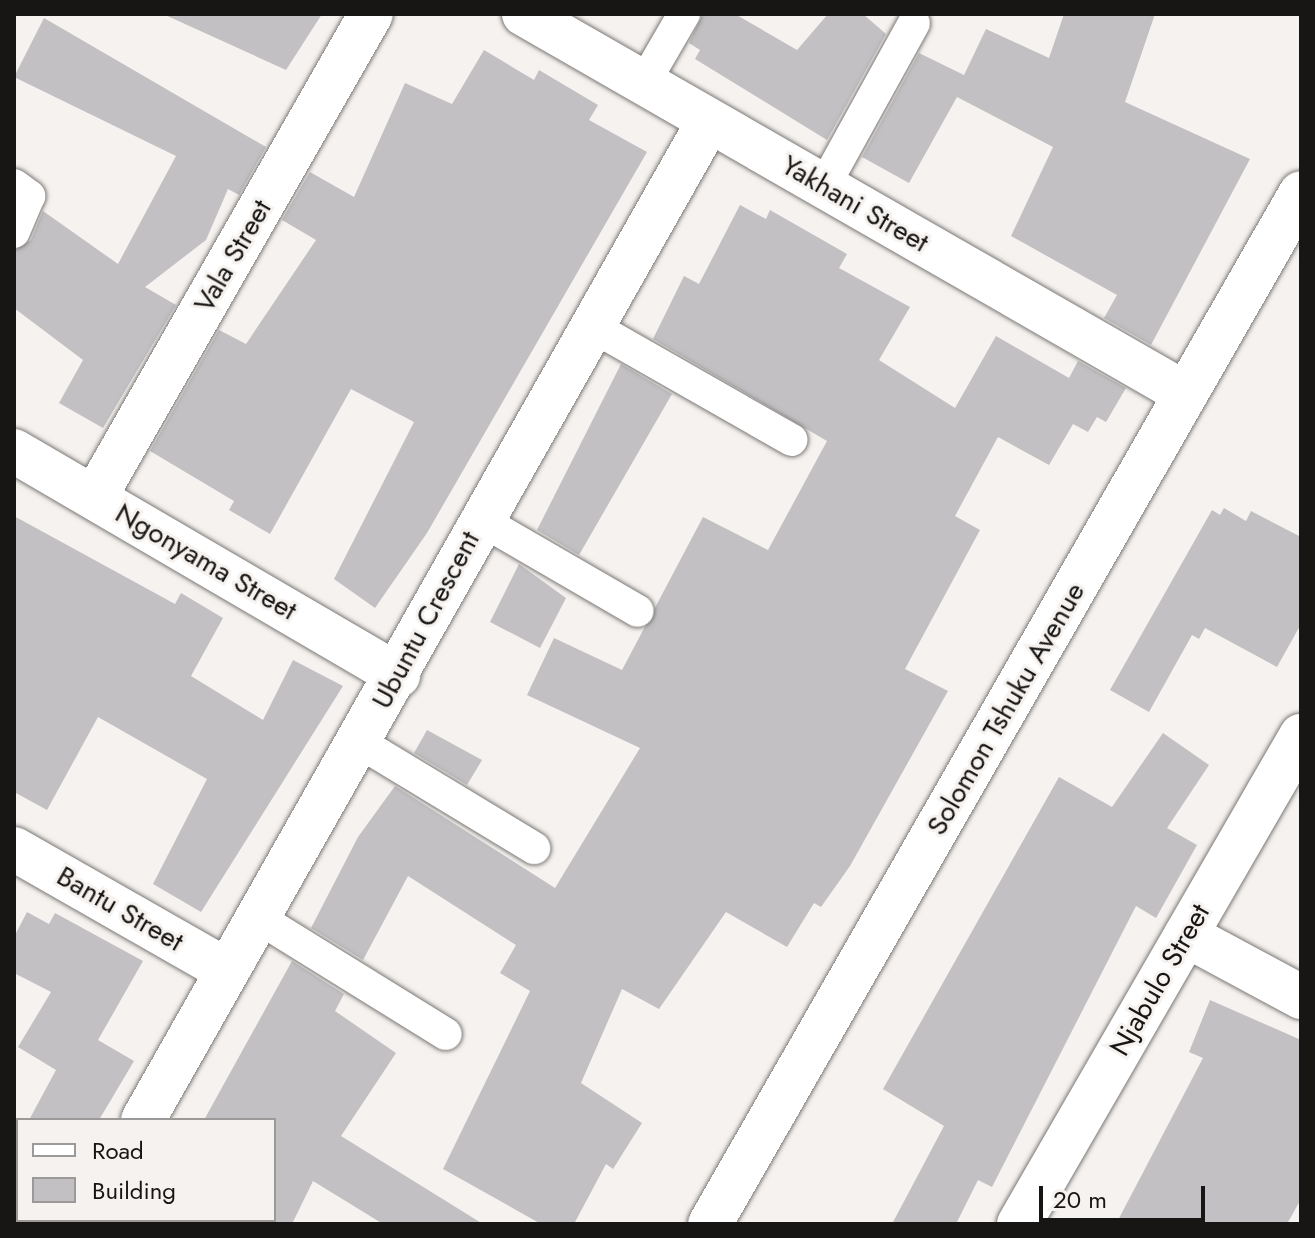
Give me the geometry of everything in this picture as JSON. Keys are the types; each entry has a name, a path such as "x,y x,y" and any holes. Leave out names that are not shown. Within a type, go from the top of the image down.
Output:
{"street":[{"name":"Vala Street","path":"95,497 371,14"},
{"name":"Yakhani Street","path":"524,14 1186,394"},
{"name":"Ubuntu Crescent","path":"144,1118 226,970 398,675 590,325 709,121"},
{"name":"Solomon Tshuku Avenue","path":"710,1224 1300,199"},
{"name":"Ngonyama Street","path":"14,451 398,675"},
{"name":"Njabulo Street","path":"1019,1224 1301,736"},
{"name":"Bantu Street","path":"14,849 226,970"},
{"path":"1186,935 1301,997"}],"lane":[{"path":"644,83 684,14"},
{"path":"824,186 914,23"},
{"path":"14,185 29,196 14,232"},
{"path":"590,325 792,440"},
{"path":"481,520 638,611"},
{"path":"359,742 534,848"},
{"path":"257,917 446,1034"}],"building":[{"path":"163,14 322,14 286,70"},
{"path":"703,14 735,14 797,50 828,14 863,14 886,34 827,140 695,59 700,50 689,43"},
{"path":"1064,14 1155,14 1125,102 1250,159 1151,345 1104,318 1117,295 1011,236 1053,147 957,97 909,183 862,157 919,53 964,75 986,29 1049,58"},
{"path":"44,18 266,147 239,195 228,189 206,240 145,287 176,305 103,428 59,403 83,360 14,308 14,251 31,240 43,211 118,264 176,156 14,77"},
{"path":"484,50 534,80 539,70 598,105 589,120 647,152 427,533 375,608 334,579 414,422 351,389 270,534 229,510 234,501 150,451 219,330 246,344 316,240 282,220 310,172 354,197 405,83 452,104"},
{"path":"740,205 766,219 770,210 847,254 839,268 910,307 879,360 955,408 996,336 1069,378 1078,361 1126,388 1106,422 1097,417 1088,432 1073,424 1049,465 998,437 955,516 980,530 905,669 948,691 850,866 821,907 814,903 787,947 726,912 659,1009 622,989 581,1083 642,1123 613,1169 606,1164 574,1224 541,1224 443,1169 530,991 500,973 516,945 408,876 363,960 311,928 358,837 395,786 555,888 640,748 527,695 554,638 622,670 703,517 768,550 827,441 653,339 684,276 699,284"},
{"path":"621,364 672,394 579,555 537,530"},
{"path":"1224,508 1246,521 1251,511 1301,537 1301,624 1277,667 1205,628 1199,639 1192,635 1149,712 1110,690 1212,510 1220,515"},
{"path":"14,516 175,604 181,593 223,618 191,676 263,720 293,660 343,686 201,912 153,884 207,779 98,717 47,810 14,792"},
{"path":"519,564 566,598 540,648 490,622"},
{"path":"427,730 482,760 467,785 414,753"},
{"path":"1163,733 1209,765 1167,828 1197,845 1156,918 1136,906 992,1187 978,1180 956,1224 892,1224 944,1126 883,1089 1059,777 1112,807"},
{"path":"27,912 49,924 55,913 143,961 98,1040 134,1061 100,1118 30,1118 56,1070 18,1047 51,992 14,973 14,937"},
{"path":"292,961 344,994 335,1011 396,1053 341,1136 483,1224 383,1224 313,1181 292,1224 274,1224 276,1118 205,1118"},
{"path":"1210,1000 1301,1040 1301,1199 1287,1224 1116,1224 1203,1058 1189,1052"}]}
